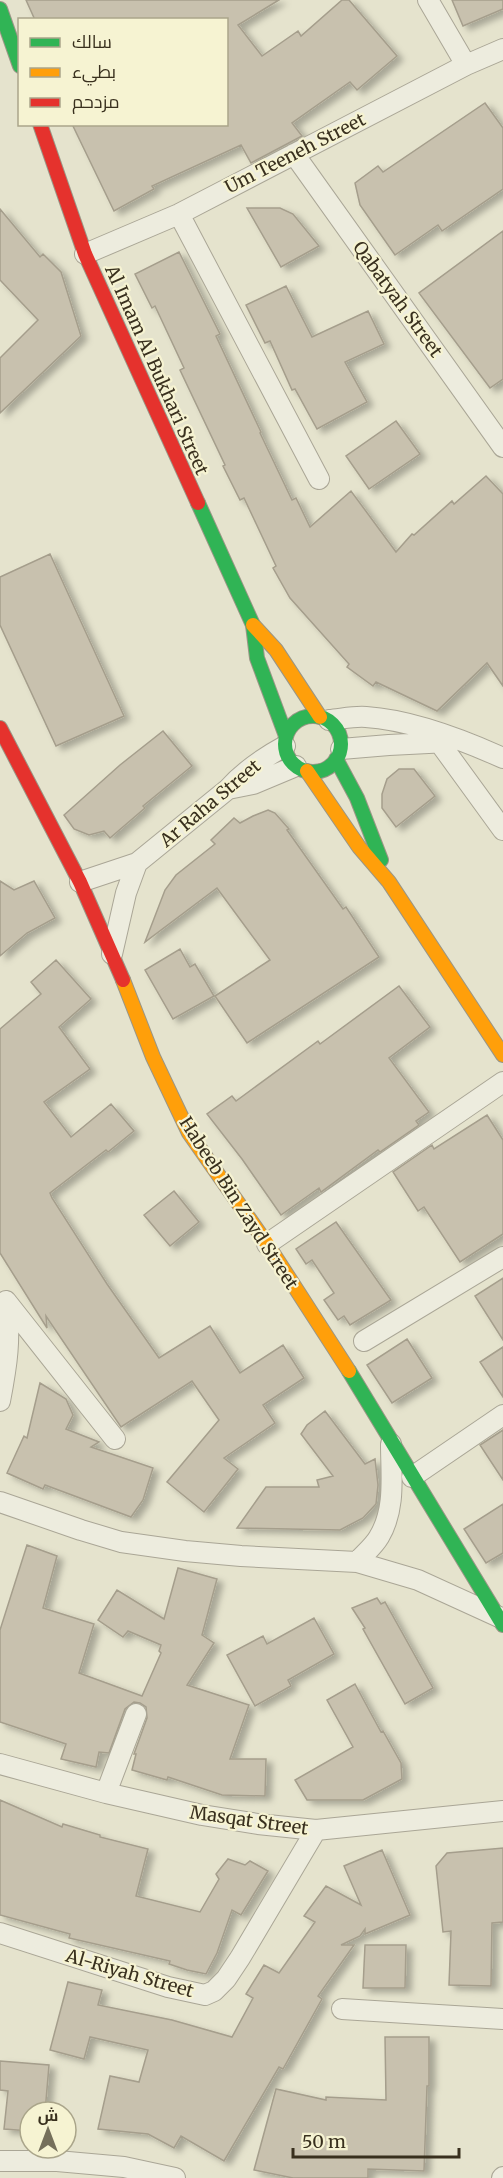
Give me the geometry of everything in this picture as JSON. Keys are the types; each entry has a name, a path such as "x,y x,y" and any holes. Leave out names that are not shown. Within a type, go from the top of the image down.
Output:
{"street":[{"path":"428,0 466,65"},
{"path":"0,9 6,51 18,64"},
{"name":"Um Teeneh Street","path":"85,254 179,214 466,65 503,49"},
{"name":"Al Imam Al Bukhari Street","path":"41,126 85,254 253,625"},
{"name":"Qabatyah Street","path":"294,154 503,446"},
{"path":"179,214 319,479"},
{"path":"253,625 276,650 324,718 339,733 338,754 389,882"},
{"path":"253,625 257,658 285,741 288,757 301,768 359,847 389,882 503,1055"},
{"path":"285,741 291,727 299,720 309,716 324,718 363,716 403,721 425,727 503,758"},
{"path":"425,727 439,742 503,830"},
{"name":"Habeeb Bin Zayd Street","path":"0,728 80,882 112,954 153,1057 189,1133 267,1244 340,1356 501,1621"},
{"name":"Ar Raha Street","path":"136,863 228,789 256,762 285,741"},
{"path":"228,789 253,784 301,768 318,771 329,767 338,754 439,742 465,744"},
{"path":"80,882 136,863"},
{"path":"112,954 126,893 136,863"},
{"path":"267,1244 503,1082"},
{"path":"364,1341 503,1257"},
{"path":"0,1401 9,1356 9,1329 3,1297"},
{"path":"3,1297 115,1439"},
{"path":"412,1477 503,1415"},
{"path":"357,1562 378,1538 390,1514 391,1442"},
{"path":"0,1502 122,1542 241,1556 357,1562 418,1580 501,1621"},
{"path":"106,1793 136,1714"},
{"name":"Masqat Street","path":"0,1764 106,1793 201,1815 316,1830 503,1812"},
{"name":"Al-Riyah Street","path":"0,1934 168,1987 205,1995 214,1991 226,1979 316,1830"},
{"path":"342,2009 503,2019"},
{"path":"0,2161 57,2161 124,2167 175,2178"},
{"path":"46,2178 57,2161"}],"building":[{"path":"26,0 279,0 238,25 262,56 298,31 301,36 342,0 349,0 397,56 357,90 350,82 292,123 302,136 251,163 241,145 152,186 154,189 114,211 73,126 228,126 228,18 34,18"},
{"path":"452,0 503,0 503,9 463,26"},
{"path":"485,103 503,128 503,189 442,231 438,225 395,255 360,205 355,183 378,166 383,172"},
{"path":"247,208 280,208 293,214 319,246 281,267"},
{"path":"0,209 40,257 43,254 61,272 81,336 0,413 0,358 38,320 0,280"},
{"path":"503,231 503,379 490,388 419,293"},
{"path":"179,252 220,334 216,336 260,433 292,500 296,498 310,527 351,491 396,552 412,534 414,535 452,501 454,504 486,476 503,494 503,686 487,663 437,711 376,682 373,686 347,667 349,664 290,598 273,568 276,566 244,498 240,500 223,466 225,465 180,370 184,368 155,306 152,308 135,274"},
{"path":"286,286 312,337 368,311 384,344 345,362 367,402 317,429 295,389 292,390 270,341 265,343 246,305"},
{"path":"396,421 420,454 369,489 346,456"},
{"path":"50,554 124,716 56,746 0,625 0,577"},
{"path":"163,731 192,766 143,806 145,808 110,838 104,831 89,835 74,829 64,815 120,765"},
{"path":"399,769 414,769 435,796 396,827 382,808 382,794 387,779"},
{"path":"268,810 275,813 289,829 287,830 343,909 346,907 379,957 247,1043 215,996 270,960 217,888 145,942 165,890 176,875 215,844 211,840 234,818 240,823"},
{"path":"0,881 14,890 34,881 55,918 27,933 0,956"},
{"path":"180,949 190,967 195,964 214,996 173,1019 145,970"},
{"path":"56,960 91,999 59,1027 90,1069 44,1102 71,1137 111,1104 134,1131 50,1193 52,1198 107,1284 159,1358 210,1326 240,1373 283,1345 304,1378 263,1405 275,1423 224,1458 238,1469 204,1512 167,1482 219,1420 192,1381 121,1427 46,1316 47,1328 0,1253 0,1029 41,994 31,982"},
{"path":"399,986 430,1027 389,1058 429,1112 416,1121 419,1125 380,1152 378,1150 321,1192 319,1188 281,1215 207,1114 232,1096 236,1101 318,1041 320,1044"},
{"path":"487,1115 503,1140 503,1234 460,1262 424,1207 418,1211 393,1172 432,1145 434,1149"},
{"path":"174,1191 199,1222 170,1246 144,1215"},
{"path":"336,1222 391,1300 350,1325 344,1316 338,1320 324,1300 334,1293 312,1260 306,1264 296,1249"},
{"path":"503,1278 503,1340 475,1296"},
{"path":"407,1339 432,1378 392,1403 367,1365"},
{"path":"503,1347 503,1397 480,1362"},
{"path":"40,1383 66,1399 73,1415 66,1429 99,1442 91,1447 153,1468 143,1500 131,1517 45,1485 43,1489 7,1473 24,1436 27,1438"},
{"path":"325,1411 365,1464 375,1459 378,1485 376,1504 363,1518 340,1530 237,1528 266,1487 319,1487 317,1480 333,1476 301,1434 307,1425"},
{"path":"503,1430 503,1480 480,1445"},
{"path":"503,1504 503,1553 486,1563 464,1529"},
{"path":"27,1545 57,1556 43,1608 94,1624 79,1673 142,1696 161,1653 159,1651 161,1645 128,1631 123,1637 98,1620 117,1590 164,1619 178,1568 217,1579 202,1635 214,1643 187,1685 249,1705 230,1759 266,1759 265,1796 222,1795 168,1777 167,1780 132,1770 136,1754 134,1754 147,1718 146,1707 140,1703 134,1702 125,1709 109,1753 99,1752 96,1767 61,1759 66,1744 0,1722 0,1630"},
{"path":"377,1598 381,1604 385,1602 433,1688 405,1704 352,1608"},
{"path":"314,1618 334,1654 288,1680 291,1686 255,1706 227,1655 263,1636 267,1644"},
{"path":"355,1684 401,1763 402,1779 363,1800 307,1800 295,1780 353,1747 327,1700"},
{"path":"0,1800 62,1827 63,1824 100,1835 100,1837 148,1849 136,1896 200,1912 219,1879 216,1874 228,1859 245,1865 250,1861 268,1871 241,1915 232,1910 217,1953 206,1974 187,1970 169,1964 170,1961 69,1938 70,1934 0,1915"},
{"path":"503,1848 503,1922 492,1923 491,1986 449,1985 451,1931 443,1932 436,1866 447,1853"},
{"path":"382,1850 410,1915 365,1934 365,1929 360,1936 341,1945 354,1945 318,1996 322,1999 283,2069 279,2067 224,2161 181,2136 174,2148 148,2134 98,2129 110,2076 139,2082 148,2050 90,2037 84,2059 50,2050 68,1982 102,1990 98,2005 172,2020 232,2037 253,1998 246,1994 264,1965 279,1973 315,1922 304,1916 326,1886 361,1905 344,1866"},
{"path":"365,1945 406,1945 405,1988 363,1988"},
{"path":"385,2037 429,2037 429,2086 427,2086 424,2171 368,2169 368,2178 293,2178 254,2170 276,2089 326,2100 326,2097 386,2100"},
{"path":"0,2061 49,2065 46,2100 18,2100 18,2130 4,2129 8,2091 0,2090"}],"traffic: fast":[{"path":"0,9 18,60"},
{"path":"198,503 253,625 257,658 286,736"},
{"path":"313,716 324,718 333,724 339,733 341,744 339,755 333,764 324,770 313,772 302,770 293,764 287,755 285,744 287,733 293,724 302,718 313,716"},
{"path":"336,759 357,798 381,860"},
{"path":"349,1371 503,1625"}],"traffic: slow":[{"path":"253,625 276,650 320,717"},
{"path":"307,771 359,847 389,882 503,1055"},
{"path":"123,980 153,1057 189,1133 267,1244 349,1371"}],"traffic: jam":[{"path":"41,126 85,254 198,503"},
{"path":"0,728 80,882 123,980"}]}
